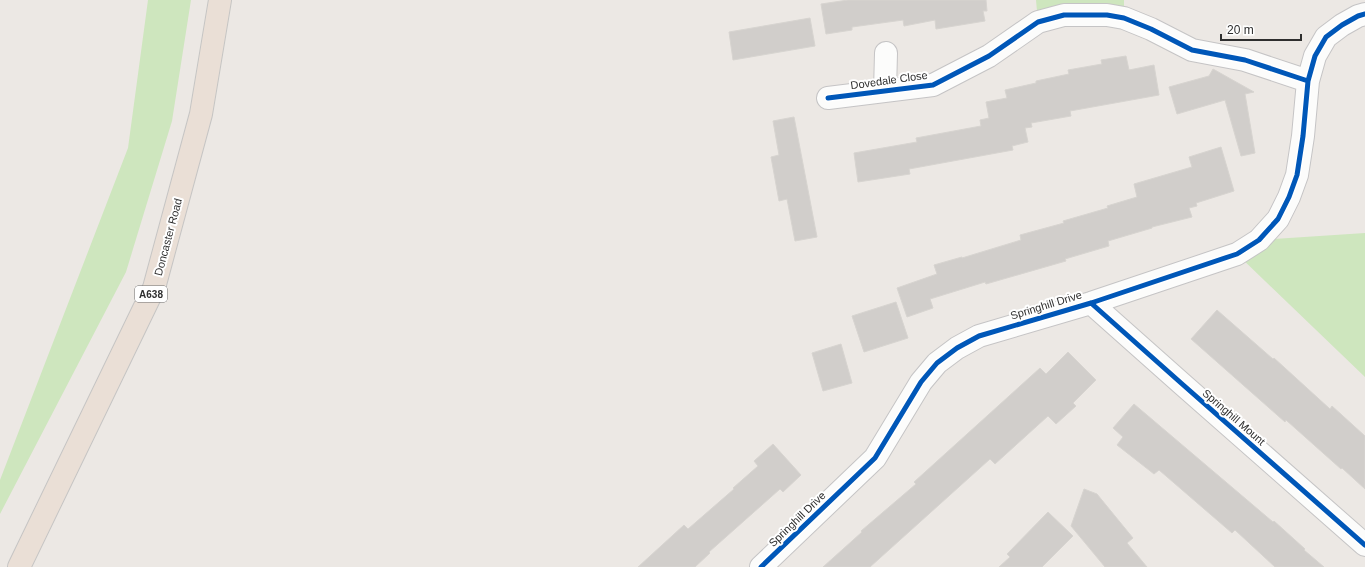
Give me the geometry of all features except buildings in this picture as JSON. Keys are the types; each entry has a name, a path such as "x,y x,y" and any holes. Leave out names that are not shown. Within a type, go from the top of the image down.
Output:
{"highway":[{"name":"Doncaster Road","path":"19,567 154,288 201,114 220,0"}],"street":[{"name":"Dovedale Close","path":"828,98 933,85 989,56 1059,8 1111,8 1124,18 1151,29 1192,50 1245,60 1308,81"},
{"name":"Springhill Drive","path":"761,567 874,458 921,382 937,363 957,348 979,336 1091,302 1237,254 1259,240 1278,219 1289,197 1297,175 1303,136 1308,81 1315,56 1326,37 1342,25 1358,16 1365,14"},
{"name":"Dovedale Close","path":"884,91 886,53"},
{"name":"Springhill Mount","path":"1091,302 1365,545"}],"green space":[{"path":"148,0 191,0 172,121 126,272 0,514 0,480 128,148"},
{"path":"1036,0 1124,0 1124,18 1038,22"},
{"path":"1365,233 1365,377 1237,254 1259,240"}],"cycle path":[{"path":"761,567 875,458 921,382 937,363 957,348 979,336 1091,303 1237,254 1259,240 1278,219 1289,197 1297,175 1303,136 1308,81 1315,56 1326,37 1342,25 1358,16 1365,14"},
{"path":"828,98 933,85 989,56 1038,22 1064,15 1107,15 1124,18 1151,29 1192,50 1245,60 1308,81"},
{"path":"1091,303 1365,545"}]}
